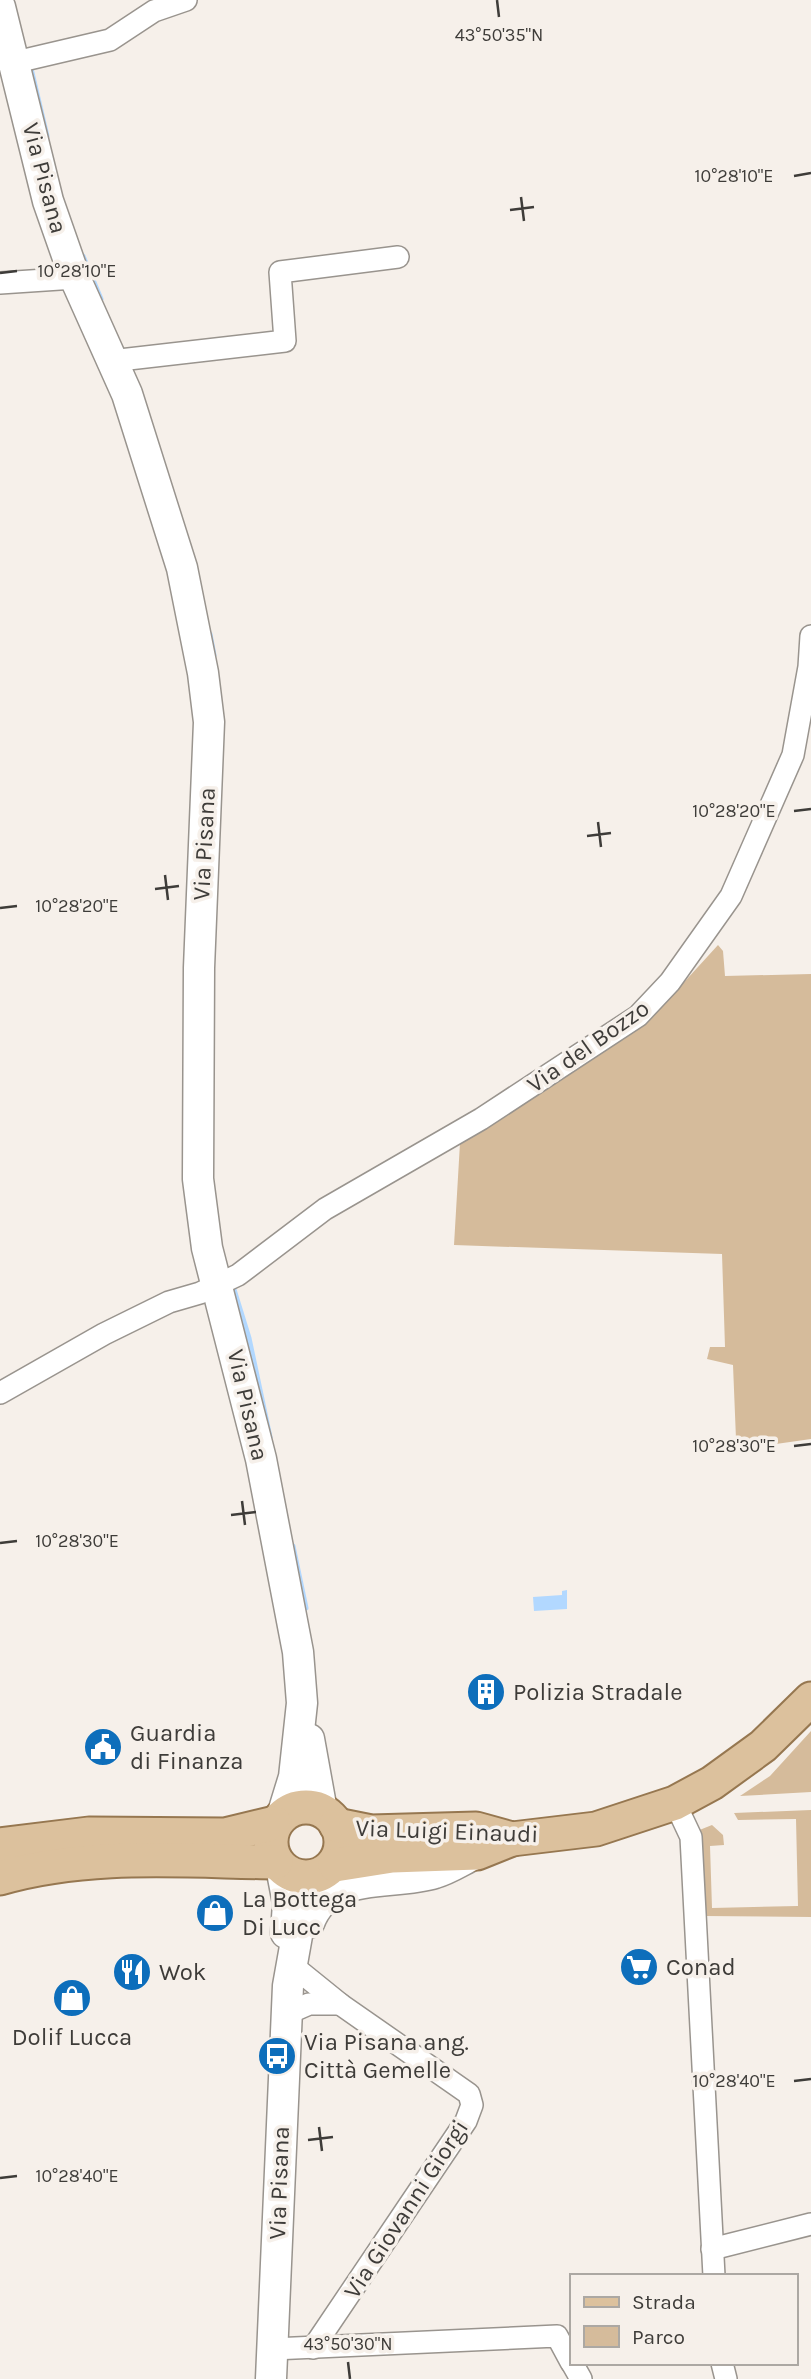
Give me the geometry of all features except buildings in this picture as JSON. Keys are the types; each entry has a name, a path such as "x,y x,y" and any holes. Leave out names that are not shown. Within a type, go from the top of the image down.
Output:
{"main road":[{"name":"Via Pisana","path":"0,7 25,60 48,201 75,278 127,394 182,568 206,695 209,722 198,973 198,1179 201,1215 227,1280 298,1652 302,1703 329,1818 341,1843 301,1913 289,1989"},
{"name":"Via Luigi Einaudi","path":"327,1869 392,1856 477,1853 512,1839 596,1829 675,1802 741,1764 811,1699"},
{"name":"Via Pisana","path":"271,2379 289,1989 288,1903 272,1845 293,1777 302,1703"},
{"path":"199,1834 241,1820 267,1803 276,1790 297,1735"},
{"path":"0,1845 89,1834 242,1832 307,1807 329,1818"},
{"name":"Via Luigi Einaudi","path":"329,1818 371,1832 475,1829 512,1839"},
{"path":"289,1989 311,1917 320,1902 333,1892 373,1881 434,1873 477,1853"},
{"path":"0,1878 36,1868 78,1861 278,1865 295,1875 327,1869"}],"street":[{"path":"25,60 110,40 154,11 186,0"},
{"path":"111,361 285,341 280,272 398,257"},
{"path":"0,283 75,278"},
{"name":"Via del Bozzo","path":"0,1393 104,1334 169,1302 227,1280 325,1209 481,1119 628,1022 670,982 731,896 793,755 809,667 811,636"},
{"path":"675,1802 691,1837 715,2274"},
{"path":"289,1989 309,2004 340,2004"},
{"name":"Via Giovanni Giorgi","path":"289,1989 340,2004 451,2080 469,2094 472,2105 467,2121 313,2348"},
{"path":"712,2249 811,2224"},
{"path":"273,2349 557,2336 570,2359"}],"green space":[{"path":"718,945 723,951 725,976 811,974 811,1439 742,1449 736,1439 733,1365 707,1359 710,1347 725,1347 722,1254 454,1245 460,1143 646,1024"},
{"path":"811,1731 811,1792 740,1796 770,1776"},
{"path":"811,1810 811,1917 705,1916 697,1831 712,1825 723,1835 724,1845 710,1846 712,1908 798,1906 796,1819 738,1820 734,1813"}],"water":[{"path":"567,1590 567,1609 534,1611 533,1597 562,1595 562,1591"}],"waterway":[{"path":"30,64 47,136"},
{"path":"83,256 101,299"},
{"path":"210,634 214,655"},
{"path":"232,1283 249,1338 270,1437"},
{"path":"293,1546 306,1608"}],"place":[{"name":"Polizia Stradale","path":"486,1692"},
{"name":"Guardia di Finanza","path":"103,1747"},
{"name":"La Bottega Di Lucc","path":"215,1913"},
{"name":"Conad","path":"639,1967"},
{"name":"Wok","path":"132,1972"},
{"name":"Dolif Lucca","path":"72,1998"},
{"name":"Via Pisana ang. Città Gemelle","path":"277,2056"}]}
